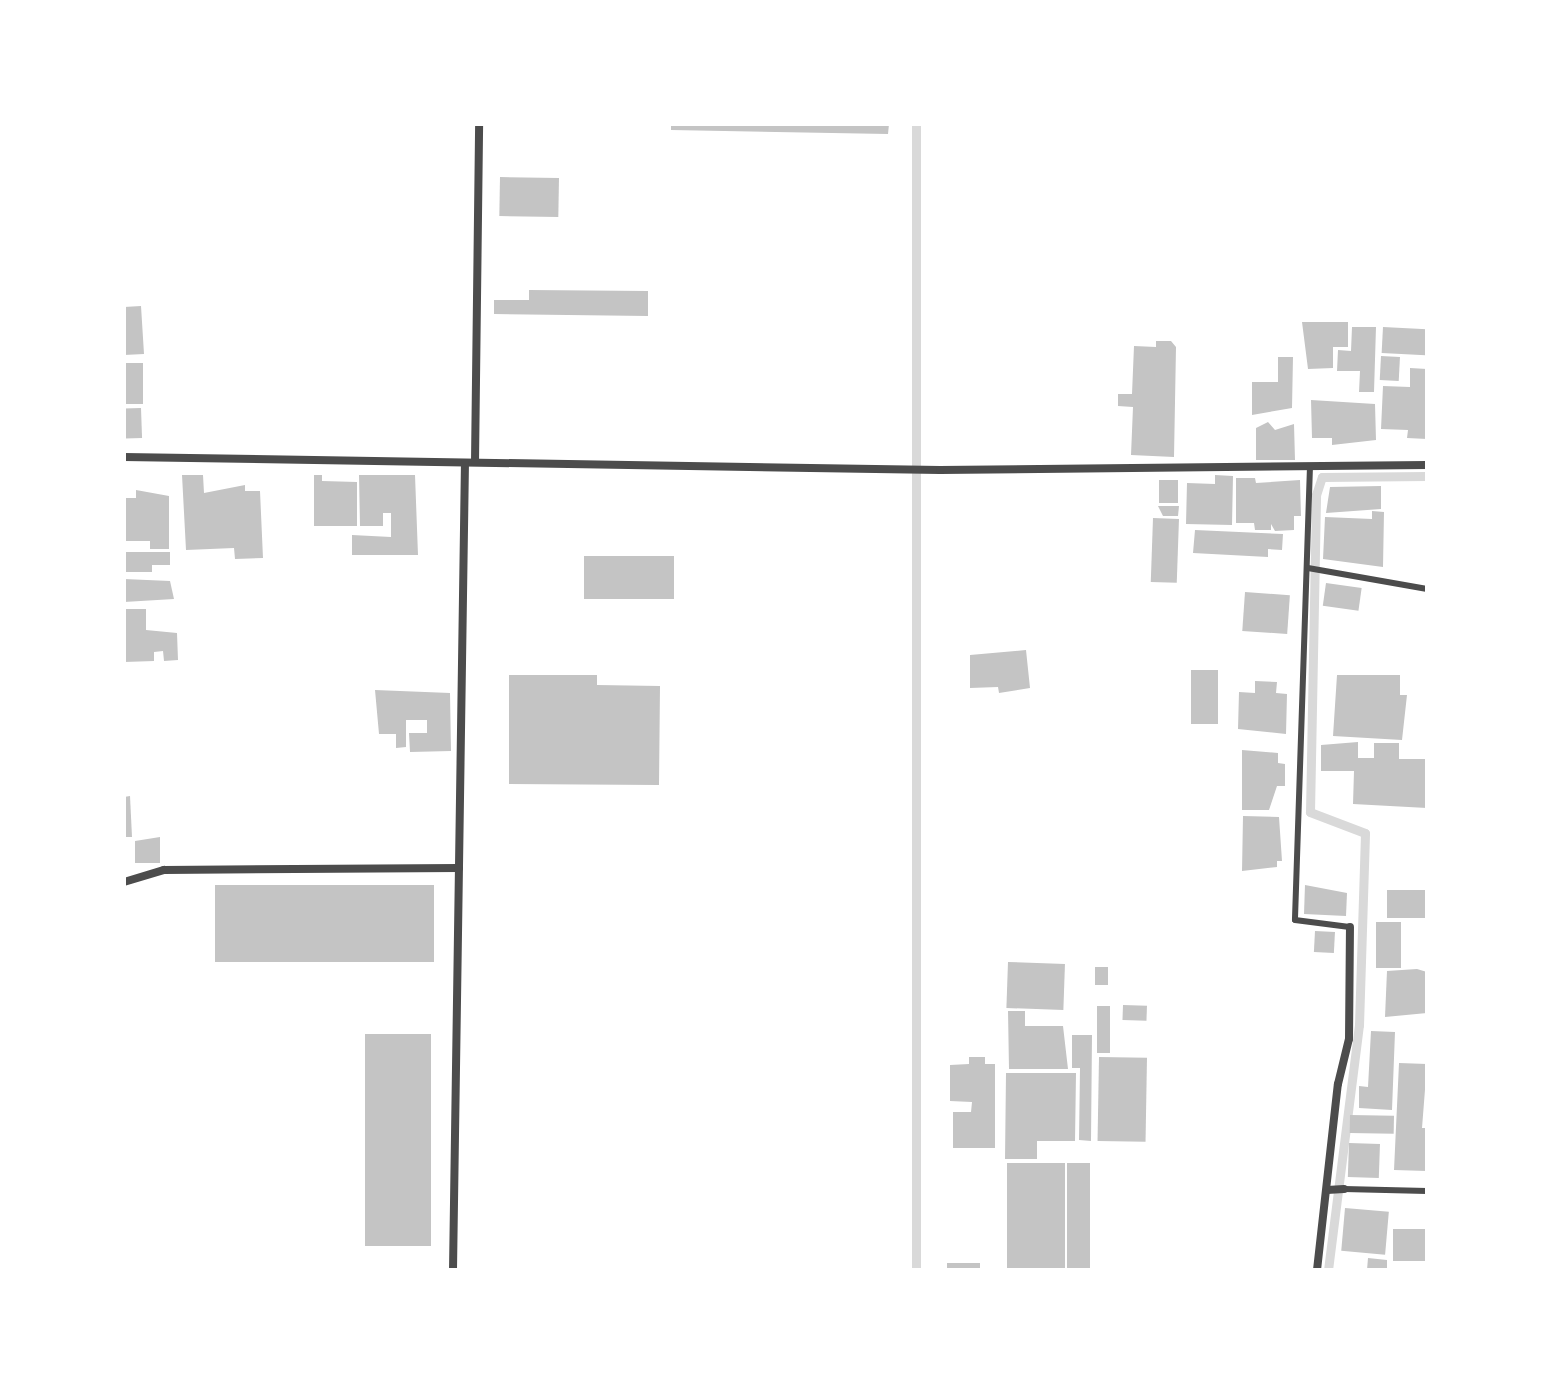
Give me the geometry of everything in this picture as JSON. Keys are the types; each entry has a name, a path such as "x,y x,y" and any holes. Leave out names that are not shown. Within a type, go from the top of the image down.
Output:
{"street":[{"path":"475,462 479,124"},
{"path":"124,457 940,470 1427,465"},
{"path":"453,1270 465,463"},
{"path":"124,882 164,870 459,868"},
{"path":"1317,1270 1338,1084 1349,1039 1350,927"},
{"path":"1327,1190 1344,1189"}],"lane":[{"path":"1310,466 1295,920 1350,927"},
{"path":"1308,568 1427,589"},
{"path":"1344,1189 1427,1191"}],"building":[{"path":"671,124 889,124 888,134 671,130"},
{"path":"500,177 559,178 558,217 499,216"},
{"path":"529,290 648,291 648,316 494,314 494,300 529,300"},
{"path":"141,306 144,354 124,355 124,307"},
{"path":"1302,322 1348,322 1348,347 1333,347 1333,368 1308,369"},
{"path":"1352,327 1376,327 1374,392 1359,392 1360,371 1337,371 1338,350 1351,351"},
{"path":"1383,327 1427,329 1426,355 1382,353"},
{"path":"1156,341 1171,341 1176,347 1174,457 1131,455 1133,407 1118,406 1118,394 1132,394 1134,346 1156,347"},
{"path":"1381,356 1400,357 1399,381 1380,380"},
{"path":"1278,357 1293,357 1292,408 1252,415 1252,382 1278,382"},
{"path":"124,363 143,363 143,404 124,404"},
{"path":"1410,368 1427,369 1427,439 1407,438 1408,430 1381,429 1383,386 1410,387"},
{"path":"1311,400 1375,404 1376,440 1332,445 1332,438 1312,438"},
{"path":"141,408 142,438 125,439 124,409"},
{"path":"1268,422 1275,430 1294,424 1295,460 1256,460 1256,428"},
{"path":"182,475 203,475 204,493 245,485 245,491 260,491 263,558 235,559 234,548 186,550"},
{"path":"314,475 322,475 322,481 357,482 357,526 314,526"},
{"path":"359,475 415,475 418,555 352,555 352,535 391,537 391,513 383,513 383,526 360,526"},
{"path":"1215,475 1233,476 1232,525 1186,524 1187,483 1215,484"},
{"path":"1236,478 1255,478 1256,483 1300,480 1301,516 1294,516 1294,530 1275,531 1271,524 1271,530 1255,530 1254,523 1236,523"},
{"path":"1159,480 1178,480 1178,503 1159,503"},
{"path":"1381,486 1381,509 1326,513 1330,487"},
{"path":"136,490 169,496 169,549 150,549 150,541 124,541 124,498 136,498"},
{"path":"1158,506 1179,506 1178,516 1163,516"},
{"path":"1372,511 1384,512 1383,567 1323,559 1325,517 1372,519"},
{"path":"1153,518 1179,519 1177,583 1151,582"},
{"path":"1195,530 1283,534 1282,550 1268,549 1268,557 1193,553"},
{"path":"124,552 170,552 170,565 152,565 152,572 124,572"},
{"path":"584,556 674,556 674,599 584,599"},
{"path":"124,579 170,581 174,599 124,602"},
{"path":"1326,583 1362,588 1358,611 1323,606"},
{"path":"1245,592 1290,595 1287,634 1242,631"},
{"path":"124,609 146,609 146,630 177,633 178,660 164,661 163,651 154,652 154,661 124,662"},
{"path":"1026,650 1030,688 999,693 998,687 970,688 970,655"},
{"path":"1191,670 1218,670 1218,724 1191,724"},
{"path":"509,675 597,675 597,685 660,686 659,785 509,784"},
{"path":"1337,675 1400,675 1400,695 1407,695 1402,740 1333,736"},
{"path":"1255,681 1277,682 1276,693 1287,694 1286,734 1238,729 1239,692 1255,693"},
{"path":"375,690 450,693 451,751 410,752 409,733 427,733 427,720 406,720 406,747 396,748 396,734 379,734"},
{"path":"1358,742 1358,758 1374,758 1374,743 1399,743 1399,759 1427,759 1427,808 1353,804 1354,771 1321,771 1321,745"},
{"path":"1242,750 1278,753 1278,763 1285,764 1285,786 1277,786 1269,810 1242,810"},
{"path":"130,796 132,837 124,837 124,797"},
{"path":"1243,816 1279,817 1282,861 1277,861 1277,867 1242,871"},
{"path":"160,837 160,863 135,863 135,841"},
{"path":"215,885 434,885 434,962 215,962"},
{"path":"1305,885 1347,893 1346,916 1304,914"},
{"path":"1387,890 1427,890 1427,918 1387,918"},
{"path":"1376,922 1401,922 1401,968 1376,968"},
{"path":"1315,931 1335,932 1334,953 1314,952"},
{"path":"1008,962 1065,964 1063,1010 1006,1008"},
{"path":"1095,967 1108,967 1108,985 1095,985"},
{"path":"1417,969 1427,972 1427,1013 1385,1017 1387,971"},
{"path":"1123,1005 1147,1006 1146,1021 1122,1020"},
{"path":"1097,1006 1110,1006 1110,1053 1097,1053"},
{"path":"1008,1011 1025,1011 1025,1026 1063,1026 1068,1069 1009,1069"},
{"path":"1371,1031 1395,1032 1392,1110 1359,1108 1359,1086 1368,1087"},
{"path":"365,1034 431,1034 431,1246 365,1246"},
{"path":"1072,1035 1092,1035 1091,1141 1079,1140 1080,1068 1072,1068"},
{"path":"969,1057 985,1057 985,1064 995,1064 995,1148 953,1148 953,1112 971,1112 972,1102 950,1101 950,1065 969,1064"},
{"path":"1099,1057 1147,1058 1146,1142 1098,1141"},
{"path":"1399,1063 1427,1064 1422,1128 1427,1128 1427,1171 1394,1170"},
{"path":"1006,1073 1076,1073 1075,1141 1037,1141 1037,1159 1005,1159"},
{"path":"1350,1115 1394,1116 1394,1134 1350,1133"},
{"path":"1349,1143 1380,1144 1379,1178 1348,1177"},
{"path":"1007,1163 1065,1163 1065,1270 1007,1270"},
{"path":"1067,1163 1090,1163 1090,1270 1067,1270"},
{"path":"1345,1208 1389,1212 1385,1255 1341,1251"},
{"path":"1393,1229 1427,1229 1427,1261 1393,1261"},
{"path":"1368,1258 1387,1260 1387,1270 1367,1270"},
{"path":"947,1263 980,1263 980,1270 947,1270"}],"waterway":[{"path":"916,124 916,1270"},
{"path":"1328,1270 1359,1025 1365,833 1310,812 1316,495 1322,477 1427,476"}]}
